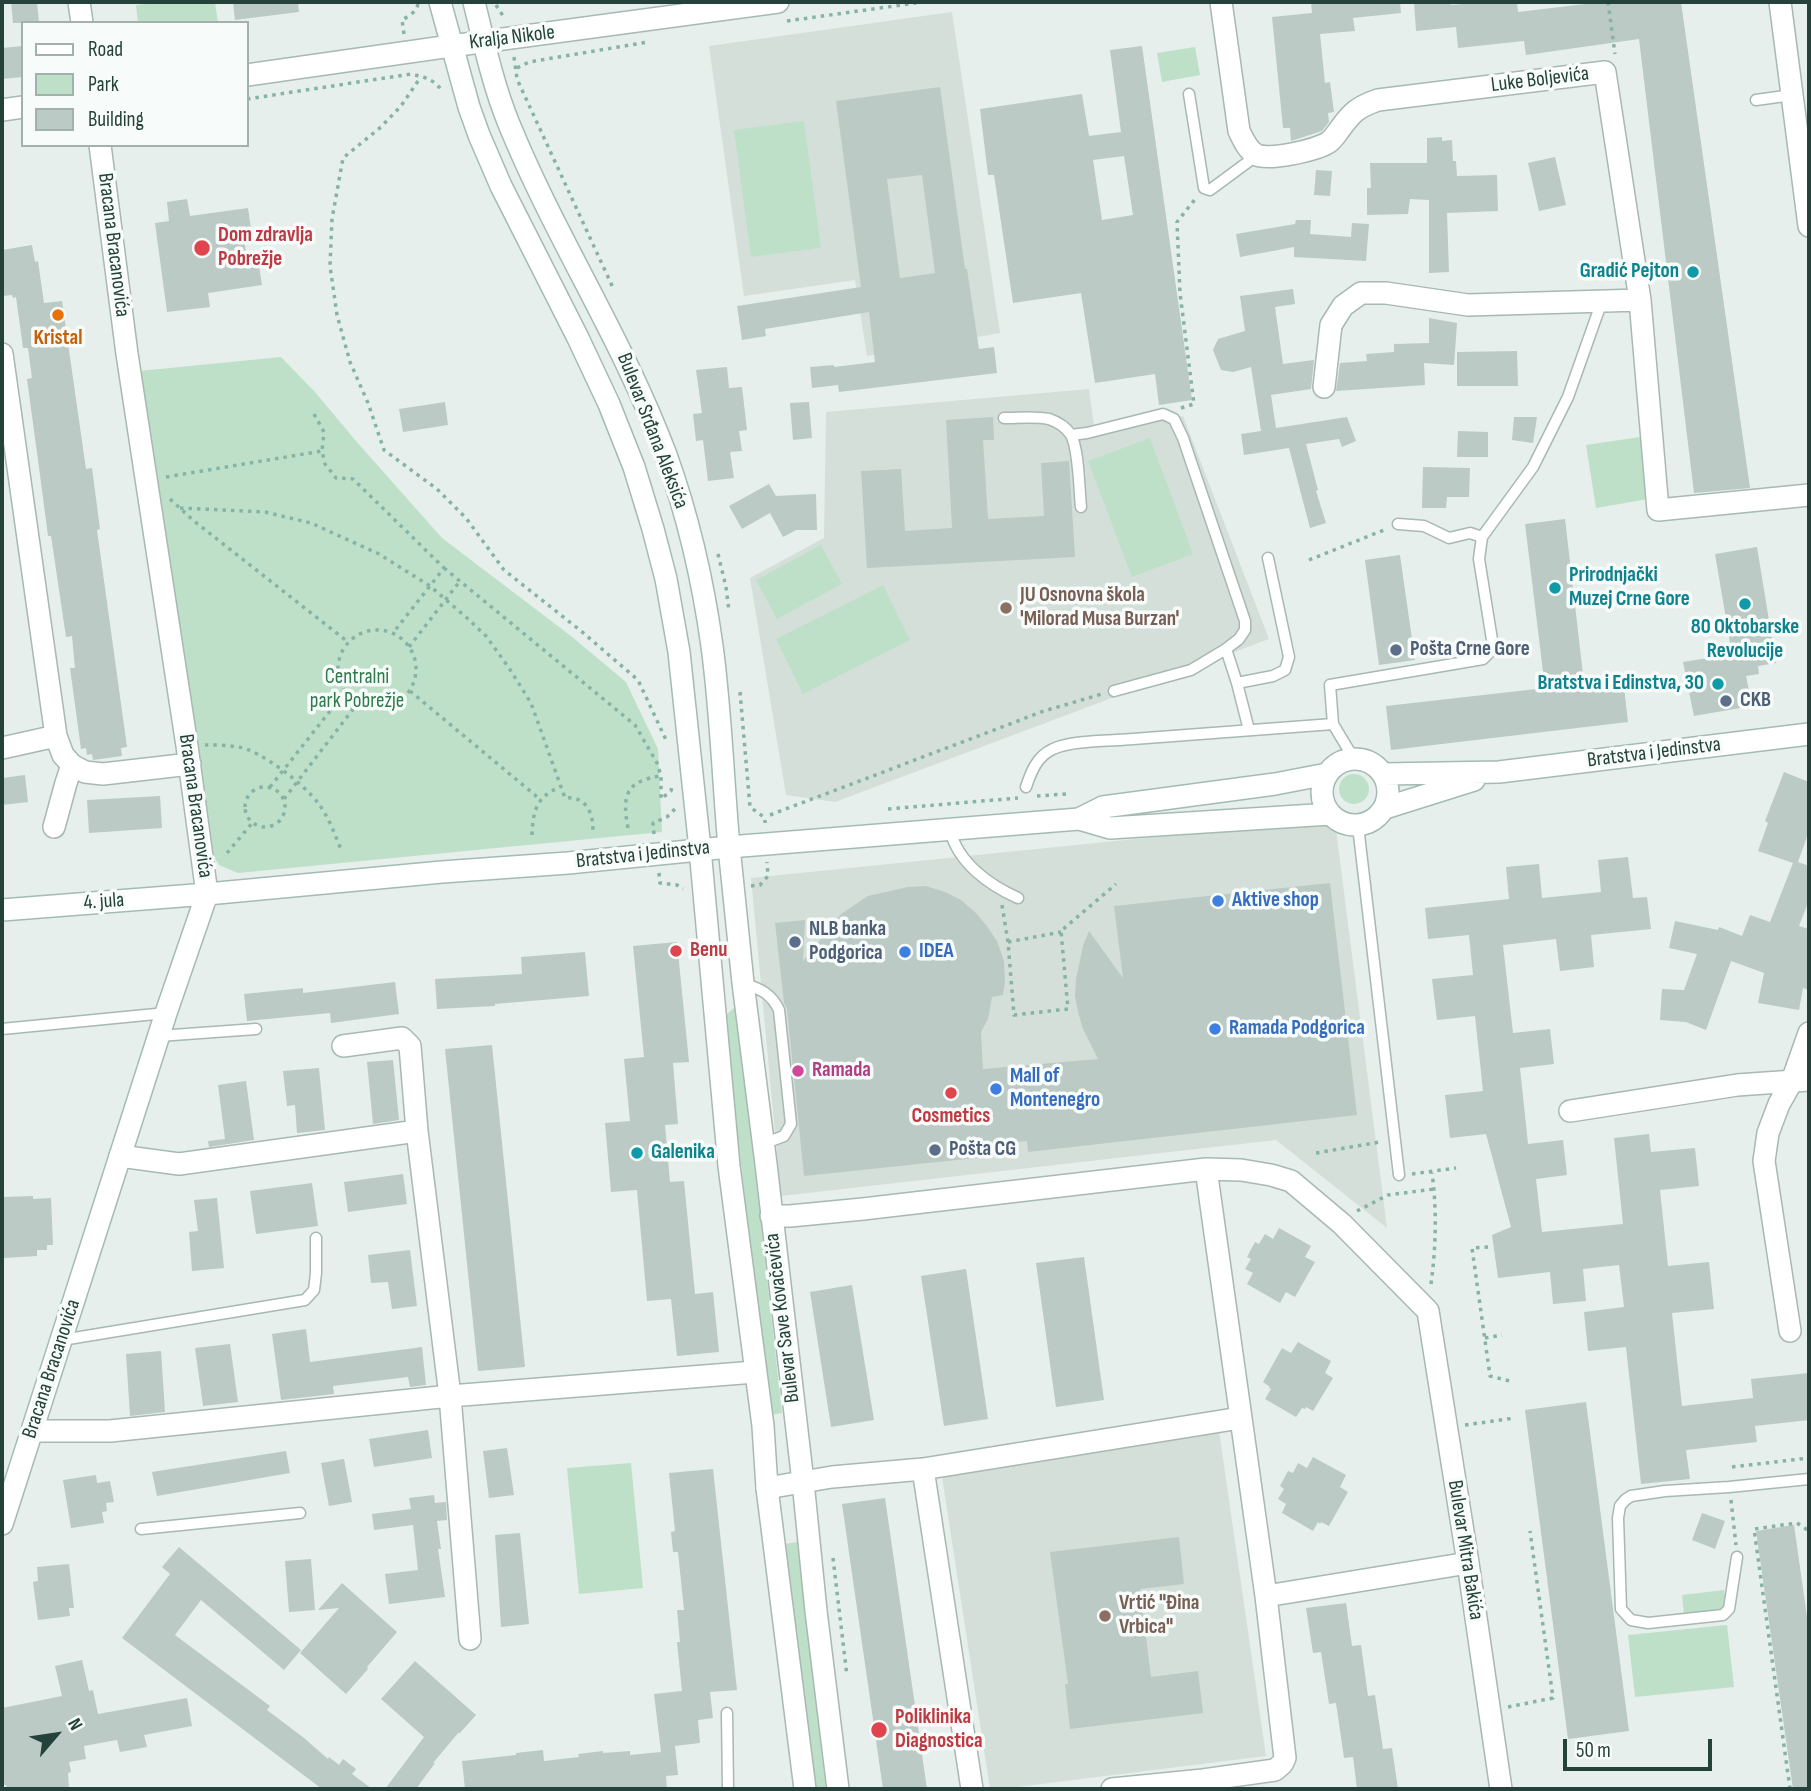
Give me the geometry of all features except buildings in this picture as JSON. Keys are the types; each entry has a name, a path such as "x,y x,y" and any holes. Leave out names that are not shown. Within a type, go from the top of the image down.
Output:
{"street":[{"path":"79,2 82,21"},
{"name":"Bulevar Srđana Aleksića","path":"440,2 479,135 609,404 634,467 666,579 679,652 700,849"},
{"name":"Bulevar Srđana Aleksića","path":"474,2 509,124 564,241 640,391 666,457 687,522 704,594 712,647 729,847"},
{"name":"Kralja Nikole","path":"248,75 778,2"},
{"path":"1221,2 1239,131 1256,156"},
{"path":"1780,2 1809,226"},
{"name":"Luke Boljevića","path":"1256,156 1269,158 1331,141 1352,112 1362,105 1378,100 1605,72 1640,300 1658,510 1809,495"},
{"path":"2,110 21,107"},
{"name":"Bracana Bracanovića","path":"2,1524 166,1013 207,894 189,755 127,354 100,147"},
{"path":"1324,387 1331,325 1343,306 1361,293 1385,293 1468,305 1640,300"},
{"path":"2,354 12,498 56,736 63,755 72,765 85,772 103,774 189,755"},
{"name":"Bratstva i Jedinstva","path":"1384,774 1499,772 1809,734"},
{"path":"2,748 56,736"},
{"path":"1354,759 1366,760 1376,766 1384,774 1388,785 1385,808 1369,823 1358,826 1338,821 1324,805 1322,795 1322,784 1334,766 1354,759"},
{"path":"54,827 72,765"},
{"name":"Bratstva i Jedinstva","path":"1385,808 1499,772"},
{"name":"Bratstva i Jedinstva","path":"1072,820 1103,807 1275,784 1327,774"},
{"name":"Bratstva i Jedinstva","path":"207,894 637,857 700,849 1072,820 1110,828 1330,814"},
{"name":"Bulevar Save Kovačevića","path":"729,847 838,1789"},
{"name":"Bulevar Save Kovačevića","path":"700,849 729,1166 804,1789"},
{"name":"4. jula","path":"2,910 207,894"},
{"path":"1790,1331 1764,1161 1768,1133 1779,1104 1801,1080 1809,1033"},
{"path":"343,1046 402,1038 410,1046 417,1131 450,1396 470,1639"},
{"path":"1570,1111 1737,1085 1801,1080"},
{"path":"120,1156 179,1164 417,1131"},
{"path":"1112,1789 1203,1784 1275,1770 1284,1758 1266,1596 1206,1169"},
{"path":"771,1216 863,1209 1206,1169 1241,1170 1291,1181 1342,1224 1428,1311"},
{"name":"Bulevar Mitra Bakića","path":"1428,1311 1501,1789"},
{"path":"33,1431 110,1431 450,1396 755,1372"},
{"path":"767,1488 832,1477 923,1469 1240,1418"},
{"path":"923,1469 972,1789"},
{"path":"1266,1596 1468,1563"}],"lane":[{"path":"1189,94 1204,188 1210,190 1256,156"},
{"path":"1756,100 1792,95"},
{"path":"1354,759 1333,724 1330,685 1483,659 1493,646 1479,559 1482,537 1533,467 1568,397 1602,301"},
{"path":"1071,435 1163,414 1174,419 1183,438 1245,621 1245,630 1239,639 1191,670 1114,691"},
{"path":"1004,418 1045,418 1055,421 1071,435 1081,507"},
{"path":"1398,524 1424,526 1449,538 1470,533 1482,537"},
{"path":"1237,682 1273,676 1285,670 1289,657 1268,558"},
{"path":"1226,649 1249,730"},
{"path":"1026,787 1039,759 1049,750 1061,745 1333,724"},
{"path":"1358,826 1399,1175"},
{"path":"950,830 957,850 965,860 999,890 1018,898"},
{"path":"743,983 765,991 775,1001 779,1010 791,1124 784,1136 763,1144"},
{"path":"2,1029 166,1013"},
{"path":"159,1036 256,1029"},
{"path":"62,1340 305,1300 314,1290 316,1238"},
{"path":"1737,1557 1729,1609 1723,1615 1648,1623 1631,1620 1622,1609 1618,1518 1620,1506 1631,1496 1665,1491 1809,1479"},
{"path":"141,1529 300,1513"},
{"path":"727,1713 728,1789"}],"path":[{"path":"402,20 412,15 418,2"},
{"path":"493,2 505,16"},
{"path":"1605,72 1615,54 1608,2"},
{"path":"517,68 517,79"},
{"path":"248,99 411,74 425,77 437,84 449,100"},
{"path":"418,81 401,106 381,127 344,158 332,219 330,267 337,315 350,362 368,402 384,450 437,489 466,518 504,570 638,680 670,747"},
{"path":"1163,414 1194,404 1180,293 1177,222 1204,188"},
{"path":"314,414 324,432 322,451 325,464 336,478 352,479 444,568 635,725 657,763 661,799 671,791 672,785 677,786"},
{"path":"146,480 322,451"},
{"path":"146,480 348,642"},
{"path":"180,508 265,512 311,523 379,554 430,586 486,636 509,668 531,703 565,798 584,803 590,812 593,830"},
{"path":"1308,560 1398,524"},
{"path":"393,633 444,568"},
{"path":"409,647 460,581"},
{"path":"381,630 393,633 409,647 414,657 415,680 410,691 392,706 380,709 357,704 345,692 339,680 341,653 348,642 358,635 381,630"},
{"path":"410,691 541,800"},
{"path":"770,815 1044,711 1114,691"},
{"path":"270,788 345,692"},
{"path":"284,799 357,704"},
{"path":"189,755 211,745 240,747 283,771 317,802 342,852"},
{"path":"628,828 625,798 631,787 647,778 660,776"},
{"path":"261,787 280,793 284,799 284,813 277,823 265,827 253,822 246,812 247,799 261,787"},
{"path":"532,835 535,811 541,800 561,787"},
{"path":"888,809 1066,794"},
{"path":"653,823 667,817 679,800"},
{"path":"227,853 253,822"},
{"path":"660,883 677,885 687,892"},
{"path":"1008,942 1061,931 1116,884"},
{"path":"999,890 1008,942 1014,1015 1068,1009 1061,931"},
{"path":"1316,1153 1396,1139"},
{"path":"1399,1175 1456,1168"},
{"path":"1428,1311 1436,1216 1432,1173"},
{"path":"1342,1224 1361,1208 1388,1195 1434,1189"},
{"path":"1488,1247 1472,1248 1490,1376 1510,1381"},
{"path":"1485,1338 1502,1335"},
{"path":"1446,1427 1514,1418"},
{"path":"1732,1467 1809,1458"},
{"path":"1729,1487 1737,1557"},
{"path":"1790,1789 1754,1529 1797,1523 1809,1531"},
{"path":"1489,1711 1553,1698 1530,1531"}],"shaded area":[{"path":"952,12 1000,333 867,356 855,280 744,296 709,46"},
{"name":"JU Osnovna škola 'Milorad Musa Burzan'","path":"1089,389 1094,426 1183,416 1269,639 835,802 786,795 750,578 824,538 826,412"},
{"name":"Ramada Podgorica","path":"1322,820 1336,830 1387,1228 1276,1140 781,1196 751,878"},
{"name":"Vrtić \"Đina Vrbica\"","path":"1219,1431 1266,1756 990,1789 942,1477"}],"green space":[{"path":"215,2 218,21 138,21 136,5"},
{"path":"1195,47 1200,75 1162,82 1157,53"},
{"path":"804,121 821,248 751,257 734,130"},
{"name":"Centralni park Pobrežje","path":"281,357 315,392 442,538 571,636 626,682 658,749 662,832 238,873 219,865 206,844 139,371"},
{"path":"1640,437 1648,499 1596,508 1586,445"},
{"path":"1150,438 1193,554 1132,577 1088,461"},
{"path":"821,545 842,584 777,619 756,580"},
{"path":"883,585 910,640 803,694 776,639"},
{"path":"1354,774 1365,778 1369,789 1365,800 1354,804 1343,800 1339,789 1343,778"},
{"path":"737,1005 782,1413 770,1415 724,1017"},
{"path":"631,1463 643,1588 579,1594 567,1468"},
{"path":"797,1542 826,1789 812,1789 784,1544"},
{"path":"1724,1590 1728,1619 1685,1624 1682,1595"},
{"path":"1727,1625 1734,1687 1635,1697 1628,1635"}],"place":[{"name":"Dom zdravlja Pobrežje","path":"202,248"},
{"name":"Gradić Pejton","path":"1693,272"},
{"name":"Kristal","path":"58,315"},
{"name":"Prirodnjački Muzej Crne Gore","path":"1555,588"},
{"name":"80 Oktobarske Revolucije","path":"1745,604"},
{"name":"JU Osnovna škola 'Milorad Musa Burzan'","path":"1006,608"},
{"name":"Pošta Crne Gore","path":"1396,650"},
{"name":"Bratstva i Edinstva, 30","path":"1718,684"},
{"name":"CKB","path":"1726,701"},
{"name":"Aktive shop","path":"1218,901"},
{"name":"NLB banka Podgorica","path":"795,942"},
{"name":"Benu","path":"676,951"},
{"name":"IDEA","path":"905,952"},
{"name":"Ramada Podgorica","path":"1215,1029"},
{"name":"Ramada","path":"798,1071"},
{"name":"Mall of Montenegro","path":"996,1089"},
{"name":"Cosmetics","path":"951,1093"},
{"name":"Pošta CG","path":"935,1150"},
{"name":"Galenika","path":"637,1153"},
{"name":"Vrtić \"Đina Vrbica\"","path":"1105,1616"},
{"name":"Poliklinika Diagnostica","path":"879,1730"}]}
